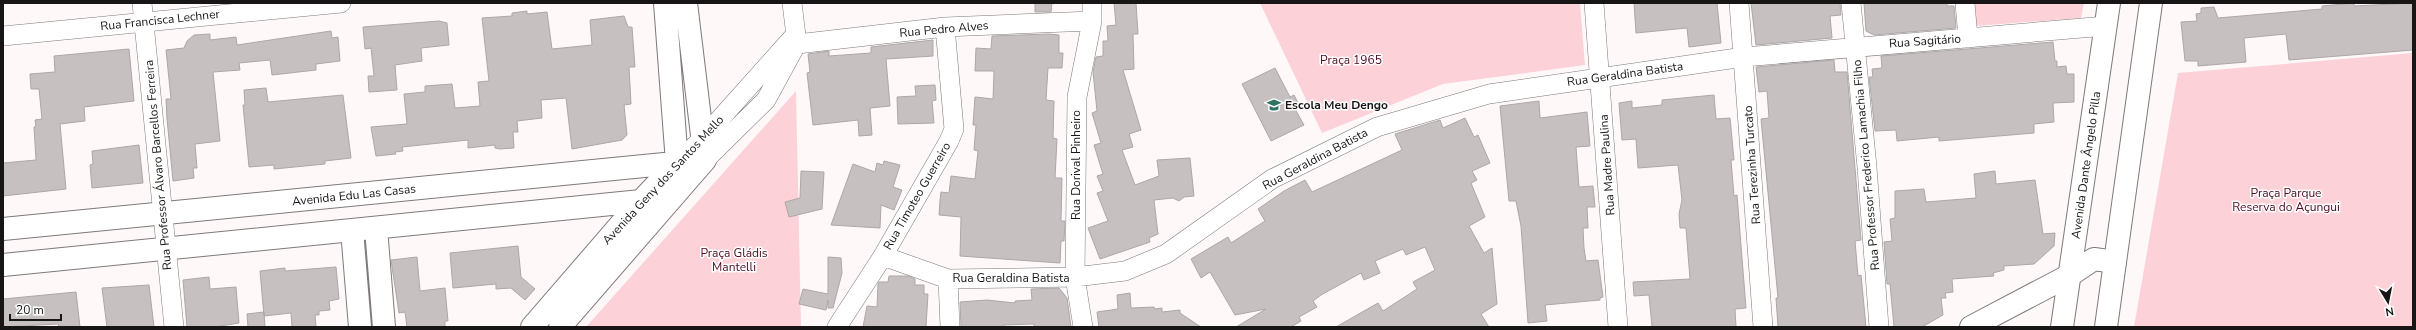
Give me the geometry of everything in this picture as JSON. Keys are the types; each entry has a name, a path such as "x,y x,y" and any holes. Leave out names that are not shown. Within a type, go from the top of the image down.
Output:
{"street":[{"name":"Rua Professor Álvaro Barcellos Ferreira","path":"142,3 174,327"},
{"name":"Rua Francisca Lechner","path":"3,36 341,3"},
{"path":"665,3 677,163"},
{"path":"686,3 705,160"},
{"path":"792,3 796,39"},
{"name":"Rua Madre Paulina","path":"1594,3 1618,327"},
{"name":"Rua Terezinha Turcato","path":"1739,3 1763,327"},
{"name":"Rua Professor Frederico Lamachia Filho","path":"1851,3 1879,327"},
{"path":"1965,3 1968,38"},
{"name":"Avenida Dante Ângelo Pilla","path":"2062,327 2109,3"},
{"path":"2106,327 2151,3"},
{"name":"Rua Pedro Alves","path":"796,39 945,27 1092,12"},
{"name":"Rua Dorival Pinheiro","path":"1084,327 1075,277 1077,97 1092,12"},
{"name":"Rua Sagitário","path":"1744,57 2106,26"},
{"name":"Rua Timoteo Guerreiro","path":"837,327 883,256 949,141 954,129 945,27"},
{"name":"Avenida Geny dos Santos Mello","path":"532,327 640,202 702,139 796,39"},
{"name":"Avenida Geny dos Santos Mello","path":"560,327 705,160 766,100 796,39"},
{"name":"Rua Geraldina Batista","path":"883,256 948,279 1075,277 1125,271 1166,254 1272,179 1377,127 1489,94 1744,57"},
{"name":"Avenida Edu Las Casas","path":"3,229 705,160"},
{"path":"3,264 671,198"},
{"path":"376,228 384,327"},
{"path":"352,230 360,327"},
{"path":"1970,327 2070,275 2094,259 2115,262"},
{"path":"948,279 950,327"}],"green space":[{"name":"Praça 1965","path":"1260,3 1580,3 1585,65 1443,84 1322,133"},
{"path":"1973,3 2084,3 2081,18 1975,26"},
{"name":"Praça Parque Reserva do Açungui","path":"2413,53 2413,327 2134,327 2178,73"},
{"name":"Praça Gládis Mantelli","path":"796,91 801,327 586,327"}],"building":[{"path":"1035,3 1052,3 1051,12 1035,12"},
{"path":"1114,3 1136,3 1138,34 1133,34 1134,69 1123,70 1141,130 1129,134 1133,147 1122,150 1135,185 1159,176 1157,160 1190,158 1194,196 1184,197 1179,201 1173,198 1154,200 1158,234 1149,238 1150,242 1100,259 1088,228 1108,221 1097,193 1103,191 1097,176 1103,174 1094,145 1101,143 1092,113 1097,111 1093,72 1096,57 1103,56 1103,41 1108,41 1107,26 1116,25"},
{"path":"1634,3 1717,3 1721,43 1689,47 1687,28 1636,33"},
{"path":"1751,3 1840,3 1841,15 1830,16 1832,38 1756,45"},
{"path":"1864,3 1947,3 1947,6 1954,6 1956,28 1874,35 1866,31"},
{"path":"2354,3 2354,6 2413,3 2413,50 2289,60 2286,34 2244,38 2246,62 2198,66 2198,61 2185,61 2181,22 2197,21 2196,14 2201,13 2201,8 2214,7 2218,18 2322,9 2322,6"},
{"path":"527,11 527,14 547,12 552,49 592,45 590,20 624,16 628,27 632,27 635,67 629,67 631,104 624,105 627,135 622,140 572,149 566,98 541,100 542,118 517,121 518,132 513,132 514,148 500,149 495,148 495,145 468,148 468,140 402,147 403,151 395,152 396,154 376,156 371,127 407,124 404,94 425,92 425,86 452,84 455,108 480,106 478,82 489,81 482,18 512,16 512,13"},
{"path":"439,21 447,23 449,45 421,48 422,61 395,65 397,90 369,92 368,76 374,76 371,48 365,49 363,27"},
{"path":"331,31 332,38 338,37 340,61 316,64 316,70 272,75 270,60 239,63 240,70 213,72 220,141 195,144 197,168 193,168 194,178 173,181 167,119 166,99 171,99 166,50 184,48 187,41 194,35 210,34 210,40 236,37 237,45"},
{"path":"1059,35 1059,53 1063,53 1062,68 1048,68 1046,100 1054,101 1053,138 1057,139 1055,178 1062,178 1061,221 1065,221 1064,241 1061,241 1060,263 960,256 961,217 939,215 940,200 941,192 949,193 951,176 975,179 978,151 974,150 976,125 973,125 975,97 993,99 994,71 975,71 976,48 991,49 992,36"},
{"path":"933,40 933,56 886,59 890,106 870,108 872,135 859,136 858,120 813,125 807,73 810,72 808,54 829,51 829,56 871,53 871,47"},
{"path":"2053,42 2057,67 2066,66 2067,74 2074,74 2074,102 2053,103 2054,122 2034,124 2034,133 1939,141 1939,137 1897,141 1896,130 1875,131 1869,77 1873,77 1872,69 1882,68 1881,56"},
{"path":"129,49 134,101 84,107 85,121 60,124 66,189 3,196 3,163 36,160 35,120 42,119 39,89 31,89 30,74 55,72 54,56"},
{"path":"1834,60 1835,72 1847,72 1861,240 1855,241 1858,276 1861,275 1866,327 1778,327 1776,298 1778,298 1761,119 1769,118 1767,91 1759,92 1756,67"},
{"path":"1275,68 1290,97 1294,95 1300,107 1295,109 1304,125 1271,141 1242,84"},
{"path":"935,85 936,100 932,101 934,123 898,124 897,97 916,96 915,86"},
{"path":"266,88 268,102 343,95 351,158 325,161 325,164 274,169 274,165 249,167 243,105 245,105 244,90"},
{"path":"1714,95 1716,119 1730,118 1734,160 1731,160 1734,196 1737,195 1746,308 1735,309 1736,327 1652,327 1649,295 1634,296 1633,282 1690,279 1686,228 1680,228 1679,214 1682,200 1678,165 1638,168 1636,139 1622,140 1619,103 1632,101 1632,108 1662,105 1662,100"},
{"path":"1539,101 1540,118 1587,112 1590,146 1576,147 1579,187 1593,186 1595,207 1587,207 1588,228 1583,228 1584,248 1586,261 1598,260 1603,297 1600,298 1600,300 1545,305 1547,321 1528,323 1521,226 1516,201 1509,201 1500,106"},
{"path":"1465,118 1474,137 1478,135 1490,163 1472,171 1477,180 1471,183 1485,217 1469,226 1484,253 1492,248 1497,304 1481,314 1489,327 1336,327 1378,303 1383,311 1417,289 1413,282 1435,270 1425,247 1406,255 1403,249 1375,261 1380,273 1364,280 1361,273 1321,295 1313,301 1317,307 1299,317 1301,321 1291,327 1236,327 1266,309 1235,315 1210,272 1201,278 1191,259 1228,237 1231,243 1265,221 1258,209 1284,191 1305,180 1312,192 1402,150 1395,134 1440,120 1443,128"},
{"path":"139,145 143,183 92,188 90,165 93,164 92,151"},
{"path":"884,161 900,165 893,187 902,190 894,210 881,205 880,228 831,225 853,164 875,172 877,163 883,165"},
{"path":"801,171 824,172 822,209 789,217 785,202 800,198"},
{"path":"1995,171 1996,184 2035,180 2043,234 2055,233 2054,246 2034,264 2004,266 2004,270 1993,273 1994,276 1952,279 1953,292 1945,293 1946,298 1941,298 1943,315 1922,327 1894,327 1890,284 1887,284 1884,242 1892,241 1890,219 1895,218 1895,191 1924,189 1926,202 1976,198 1974,174"},
{"path":"518,246 521,277 535,289 525,300 511,288 496,289 496,284 453,288 450,253"},
{"path":"417,257 420,291 445,288 448,321 445,321 445,327 407,327 405,312 399,313 391,260"},
{"path":"828,257 841,258 842,273 833,308 828,308 828,300 826,310 799,304 803,289 828,294"},
{"path":"336,267 339,299 329,301 330,310 319,311 319,315 315,315 316,327 292,327 291,313 264,316 260,271 285,268 285,271"},
{"path":"889,276 908,276 915,279 915,285 924,285 924,294 928,294 926,327 863,327 867,306 877,307 879,282 888,282"},
{"path":"209,277 210,289 236,287 239,323 214,327 187,327 183,280"},
{"path":"149,285 154,327 107,327 102,288"},
{"path":"1059,288 1067,298 1071,327 1034,327 1034,324 1004,325 1004,327 961,327 960,302 987,300 1015,303 1015,301 1032,300 1031,289"},
{"path":"76,292 80,327 59,327 58,324 3,327 3,299"},
{"path":"1130,293 1131,308 1162,308 1162,312 1180,310 1180,313 1201,327 1099,327 1097,312 1118,309 1117,295"},
{"path":"264,312 265,327 248,327 247,314"}],"place":[{"name":"Escola Meu Dengo","path":"1274,105"}]}
